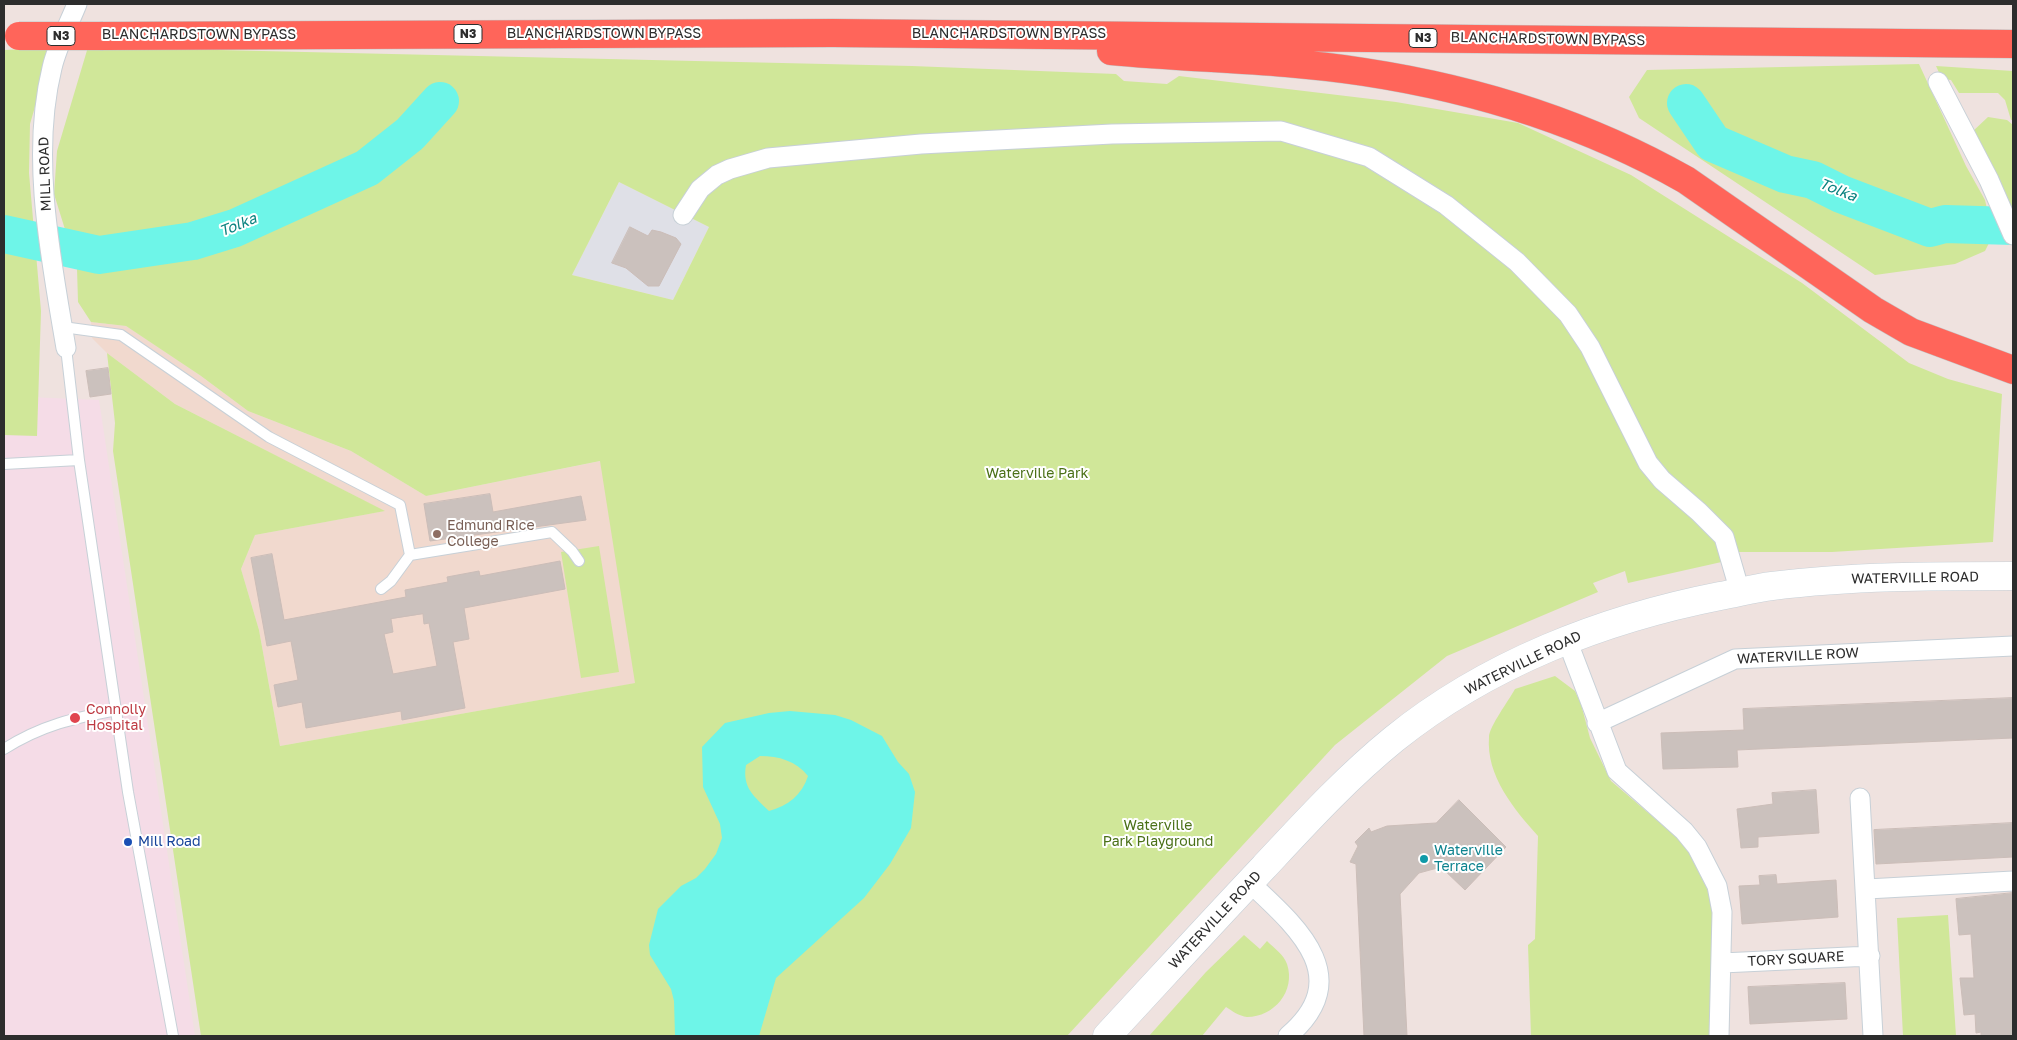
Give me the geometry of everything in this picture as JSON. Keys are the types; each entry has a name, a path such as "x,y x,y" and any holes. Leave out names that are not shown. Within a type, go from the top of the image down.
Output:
{"highway":[{"name":"BLANCHARDSTOWN BYPASS","path":"11,36 833,33 2013,44"},
{"path":"833,33 1038,44 1178,58 1269,62 1354,70 1430,85 1496,101 1583,131 1658,164 1711,197 1873,310 1912,332 2013,370"}],"street":[{"name":"MILL ROAD","path":"66,348 45,204 44,105 52,66 77,4"},
{"path":"1938,82 1989,180 2013,235"},
{"path":"683,215 700,189 717,175 730,169 768,158 911,145 1131,134 1281,131 1368,157 1446,205 1518,262 1568,314 1590,348 1648,462 1662,480 1700,512 1724,537 1740,592"},
{"name":"WATERVILLE ROAD","path":"1107,1036 1249,882 1319,808 1364,764 1396,738 1449,700 1484,680 1567,640 1622,619 1770,586 1880,576 2013,576"},
{"path":"1567,640 1597,723 1618,770 1684,830 1717,886 1722,912 1719,1036"},
{"name":"WATERVILLE ROW","path":"1597,723 1735,659 2013,646"},
{"path":"1860,798 1867,889 1874,1036"},
{"path":"1867,889 2013,881"},
{"path":"1249,882 1294,924 1307,941 1315,959 1318,976 1315,999 1308,1016 1288,1036"},
{"name":"TORY SQUARE","path":"1722,963 1870,956"}],"lane":[{"path":"63,327 121,335 269,437 400,505 410,555"},
{"path":"66,348 79,460 128,792 173,1036"},
{"path":"4,464 79,460"},
{"path":"381,588 392,580 410,555 552,532 572,551 579,561"},
{"path":"4,749 19,740 68,719 117,710"}],"shaded area":[{"path":"619,182 709,227 673,300 572,275"},
{"name":"Edmund Rice College","path":"91,322 126,326 201,376 248,411 351,451 426,496 601,461 636,683 280,746 259,630 241,569 255,535 384,511 175,404 107,353 92,338"},
{"name":"Connolly Hospital","path":"4,396 99,400 195,1036 4,1036"}],"green space":[{"name":"Waterville Park","path":"88,47 912,66 1116,74 1124,81 1167,84 1179,76 1396,102 1518,123 1631,175 1802,283 1909,363 1948,379 2002,394 1993,542 1832,552 1731,552 1726,561 1628,583 1625,571 1593,583 1598,592 1447,656 1335,745 1067,1036 201,1036 113,451 115,423 107,353 175,404 385,511 255,535 241,569 259,630 280,746 635,683 600,461 426,496 351,451 248,411 201,376 126,326 91,322 78,302 77,268 54,194 57,151","holes":["619,182 709,227 673,300 572,275"]},
{"path":"52,48 30,124 29,173 41,311 37,436 4,435 4,50"},
{"path":"1919,64 1966,166 1985,200 1993,235 1985,251 1955,264 1875,275 1639,118 1629,97 1647,70"},
{"path":"1936,66 2013,71 2013,120 2011,120 2005,100 1998,93 1959,93 1951,80 1942,79"},
{"path":"1988,117 2007,120 2013,125 2013,214 1972,132"},
{"path":"599,546 619,672 581,678 561,552"},
{"path":"1555,676 1575,691 1581,704 1590,738 1611,781 1686,845 1714,903 1713,1036 1531,1036 1528,945 1535,939 1538,836 1503,791 1492,765 1489,737 1496,720 1515,689"},
{"path":"1948,915 1956,1036 1903,1036 1897,918"},
{"path":"1244,935 1260,949 1267,941 1286,961 1289,974 1288,984 1280,1001 1266,1013 1257,1016 1247,1017 1226,1007 1202,1036 1149,1036 1206,972"}],"water":[{"path":"790,711 835,715 851,720 882,736 898,762 909,774 915,792 911,828 890,864 864,898 776,978 759,1036 675,1036 674,1001 671,989 650,955 649,945 658,909 681,886 696,878 705,869 716,854 722,838 720,824 703,787 702,747 725,723 769,713","holes":["760,756 787,760 808,776 802,789 793,799 769,811 750,791 745,773 746,765"]}],"building":[{"path":"630,227 648,236 652,230 661,232 676,238 681,244 659,286 648,286 626,268 612,263"},
{"path":"108,368 111,394 90,397 86,371"},
{"path":"490,494 493,512 581,496 586,520 430,541 424,504"},
{"path":"272,554 284,620 406,597 405,590 448,582 447,577 479,571 480,576 560,561 565,589 464,608 469,639 453,642 465,708 402,720 401,711 306,728 302,702 278,707 274,685 298,680 291,641 267,646 251,558","holes":["423,614 424,624 429,623 437,666 393,674 384,634 393,632 391,619"]},
{"path":"2013,698 2013,738 1737,750 1738,767 1663,769 1661,733 1744,730 1743,709"},
{"path":"1816,790 1819,833 1758,837 1758,847 1741,848 1737,809 1773,804 1772,793"},
{"name":"Waterville Terrace","path":"1459,800 1506,847 1465,890 1441,867 1419,873 1400,894 1407,1036 1364,1036 1356,864 1350,862 1358,846 1355,842 1369,828 1371,832 1387,826 1436,823"},
{"path":"2013,823 2013,857 1876,864 1874,830"},
{"path":"1776,875 1777,884 1836,880 1838,917 1742,924 1739,886 1760,885 1759,876"},
{"path":"2013,893 2013,1036 1981,1036 1981,1032 1976,1033 1975,1014 1964,1015 1960,978 1974,978 1971,934 1959,935 1956,899"},
{"path":"1845,983 1847,1019 1750,1024 1748,987"}],"waterway":[{"name":"Tolka","path":"4,234 99,255 193,241 235,228 367,168 410,134 440,101"},
{"name":"Tolka","path":"1686,103 1713,143 1785,174 1813,180 1841,194 1930,228 1945,224 2013,226"}],"place":[{"name":"Edmund Rice College","path":"437,534"},
{"name":"Connolly Hospital","path":"75,718"},
{"name":"Mill Road","path":"128,842"},
{"name":"Waterville Terrace","path":"1424,859"}],"park label":[{"name":"Waterville Park Playground","path":"1158,834"}]}
